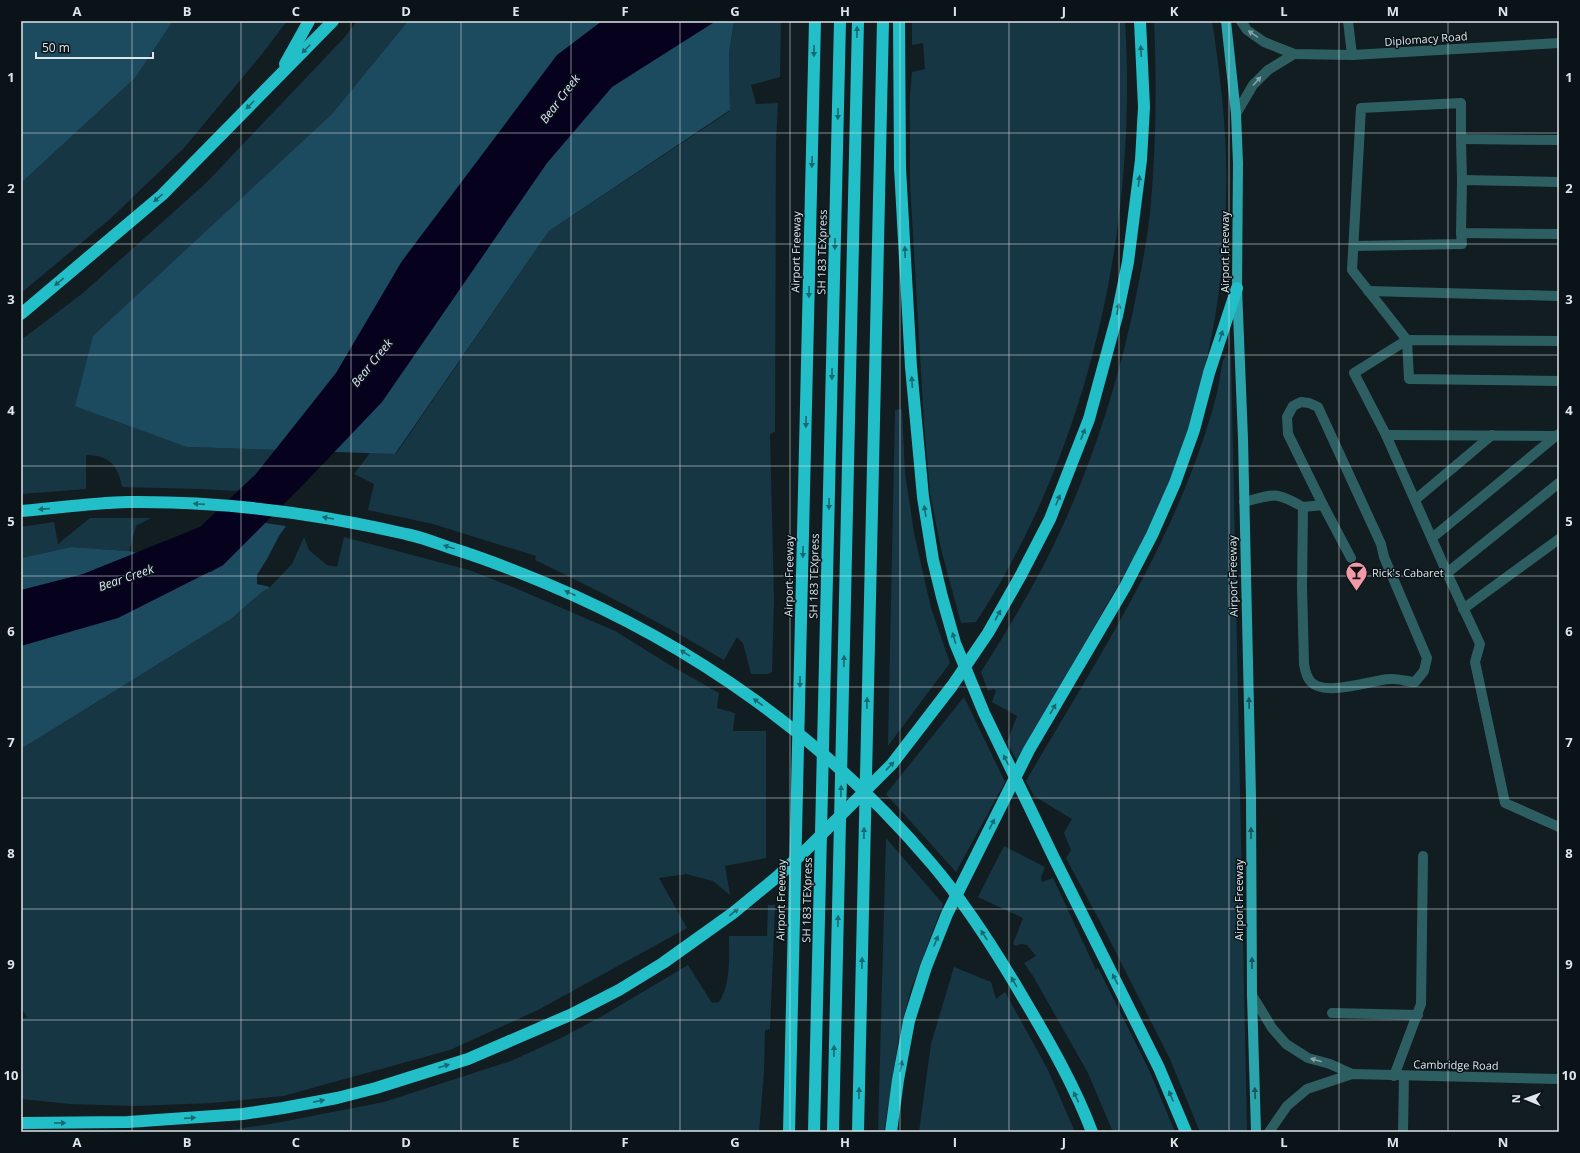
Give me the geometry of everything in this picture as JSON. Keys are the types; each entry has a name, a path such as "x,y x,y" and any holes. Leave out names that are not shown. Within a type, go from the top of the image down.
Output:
{"highway":[{"path":"277,78 308,21"},
{"path":"21,314 162,195 333,21"},
{"name":"Airport Freeway","path":"789,1132 815,21"},
{"name":"SH 183 TEXpress","path":"814,1132 840,21"},
{"path":"832,1132 858,21"},
{"path":"858,1132 883,21"},
{"path":"899,21 900,168 911,367 923,497 933,560 942,597 955,643 984,713 1054,858 1159,1068 1186,1132"},
{"path":"21,1123 128,1122 243,1114 336,1098 376,1088 468,1059 570,1015 619,990 703,936 778,876 807,849 892,764 952,686 988,633 1021,575 1050,519 1089,419 1117,316 1128,262 1141,160 1144,107 1140,21"},
{"path":"891,1132 898,1080 909,1021 926,967 947,914 1029,750 1125,588 1152,535 1175,483 1194,430 1209,373 1237,288"},
{"path":"21,511 126,502 195,503 269,510 366,525 410,534 522,573 565,591 662,639 719,674 779,717 827,757 885,812 932,864 974,918 1006,967 1050,1042 1092,1132"},
{"path":"780,1132 790,1093"}],"main road":[{"name":"Airport Freeway","path":"1226,21 1236,114 1238,163 1237,288 1251,797 1252,995 1256,1132"}],"street":[{"name":"Diplomacy Road","path":"1241,21 1247,30 1264,42 1294,54 1352,55 1559,43"},
{"path":"1348,21 1352,55"},
{"path":"1236,114 1253,85 1268,70 1294,54"},
{"path":"1354,246 1462,244 1461,103 1361,108 1352,270 1407,340 1409,379 1559,381"},
{"path":"1461,139 1559,140"},
{"path":"1462,180 1559,182"},
{"path":"1461,233 1559,234"},
{"path":"1368,291 1559,296"},
{"path":"1559,341 1407,340 1354,373 1386,435 1480,644 1475,662 1505,803 1559,827"},
{"path":"1303,507 1302,587 1304,664 1306,674 1311,682 1323,687 1344,688 1392,679 1415,682 1424,671 1427,658 1384,557 1381,544 1318,407 1309,403 1301,402 1293,406 1287,417 1288,434 1350,558"},
{"path":"1386,435 1558,435"},
{"path":"1415,500 1492,435"},
{"path":"1432,538 1558,435"},
{"path":"1447,573 1559,483"},
{"path":"1244,502 1273,495 1284,497 1303,507 1323,505"},
{"path":"1463,609 1559,539"},
{"path":"1403,1132 1399,1076 1421,1004 1423,856"},
{"name":"Cambridge Road","path":"1252,995 1272,1028 1286,1044 1308,1058 1330,1064 1352,1074"},
{"path":"1332,1013 1418,1014"},
{"name":"Cambridge Road","path":"1269,1132 1287,1106 1307,1089 1352,1074 1559,1079"}],"shaded area":[{"path":"21,21 173,21 135,78 21,183"},
{"path":"173,21 287,21 262,54 184,148 110,219 21,293 21,183 135,78"},
{"path":"357,21 408,21 331,115 187,447 275,450 256,474 238,491 122,487 118,473 111,463 101,457 86,455 86,489 21,494 21,340 83,293 206,183 344,38"},
{"path":"408,21 734,21 729,53 730,110 549,231 395,454 187,447 75,406 93,336 331,115"},
{"path":"734,21 781,21 780,77 751,85 756,104 778,103 776,143 775,432 770,434 774,599 772,672 768,674 751,674 743,643 737,637 724,660 631,608 535,560 536,556 433,524 368,510 374,484 354,474 370,453 396,454 549,231 730,111 729,53"},
{"path":"912,21 1125,21 1127,99 1123,177 1113,256 1098,334 1076,410 1049,484 1015,555 976,622 961,623 941,549 930,493 924,424 910,183 910,96 912,72 925,69 923,43 912,45"},
{"path":"1154,21 1212,21 1223,109 1226,154 1224,242 1220,286 1213,330 1204,373 1192,416 1162,498 1144,538 1017,761 1007,742 1017,716 992,702 996,691 994,689 988,691 981,672 1032,587 1069,512 1094,448 1124,349 1140,278 1150,214 1154,166 1155,118"},
{"path":"1226,356 1231,356 1247,1132 1200,1132 1170,1059 1066,858 1071,850 1064,833 1072,819 1034,796 1026,781 1106,646 1156,553 1178,506 1197,458 1215,402 1223,360"},
{"path":"902,409 905,473 914,533 931,608 950,663 888,746 895,410"},
{"path":"90,518 151,518 136,526 129,551 71,547 21,558 21,527 54,522 58,544"},
{"path":"265,523 286,526 257,575 257,584 270,587 231,619 21,749 21,558 71,547 129,551 211,572 223,565"},
{"path":"304,537 309,550 327,565 337,567 344,537 469,570 520,590 615,631 673,667 719,693 717,708 735,713 733,731 766,731 766,858 725,866 730,895 713,881 686,874 659,878 687,928 538,1010 450,1050 283,1096 212,1103 134,1106 70,1104 21,1099 21,1019 27,1017 21,1008 21,749 231,619 270,587 292,564"},
{"path":"964,697 1005,782 956,872 886,794"},
{"path":"886,838 943,904 910,992 899,1036 884,1132 878,1132"},
{"path":"1004,846 1045,867 1041,878 1042,882 1053,878 1096,970 1098,968 1149,1070 1175,1132 1113,1132 1088,1073 1033,976 1024,963 1036,956 1027,945 1021,944 1016,946 1013,944 1023,918 978,897"},
{"path":"768,905 775,905 770,1029 765,1030 764,1071 759,1132 218,1132 276,1123 384,1102 511,1061 561,1038 604,1015 688,965 712,1003 719,1002 726,987 729,962 729,936 767,936"},
{"path":"954,967 991,982 996,999 1005,992 1048,1070 1075,1132 919,1132 931,1044"}],"water":[{"name":"Bear Creek","path":"602,21 716,21 612,87 547,163 382,402 302,486 223,565 118,618 21,646 21,590 83,574 200,527 256,474 336,373 402,261 557,55"}],"place":[{"name":"Rick's Cabaret","path":"1357,592"}]}
